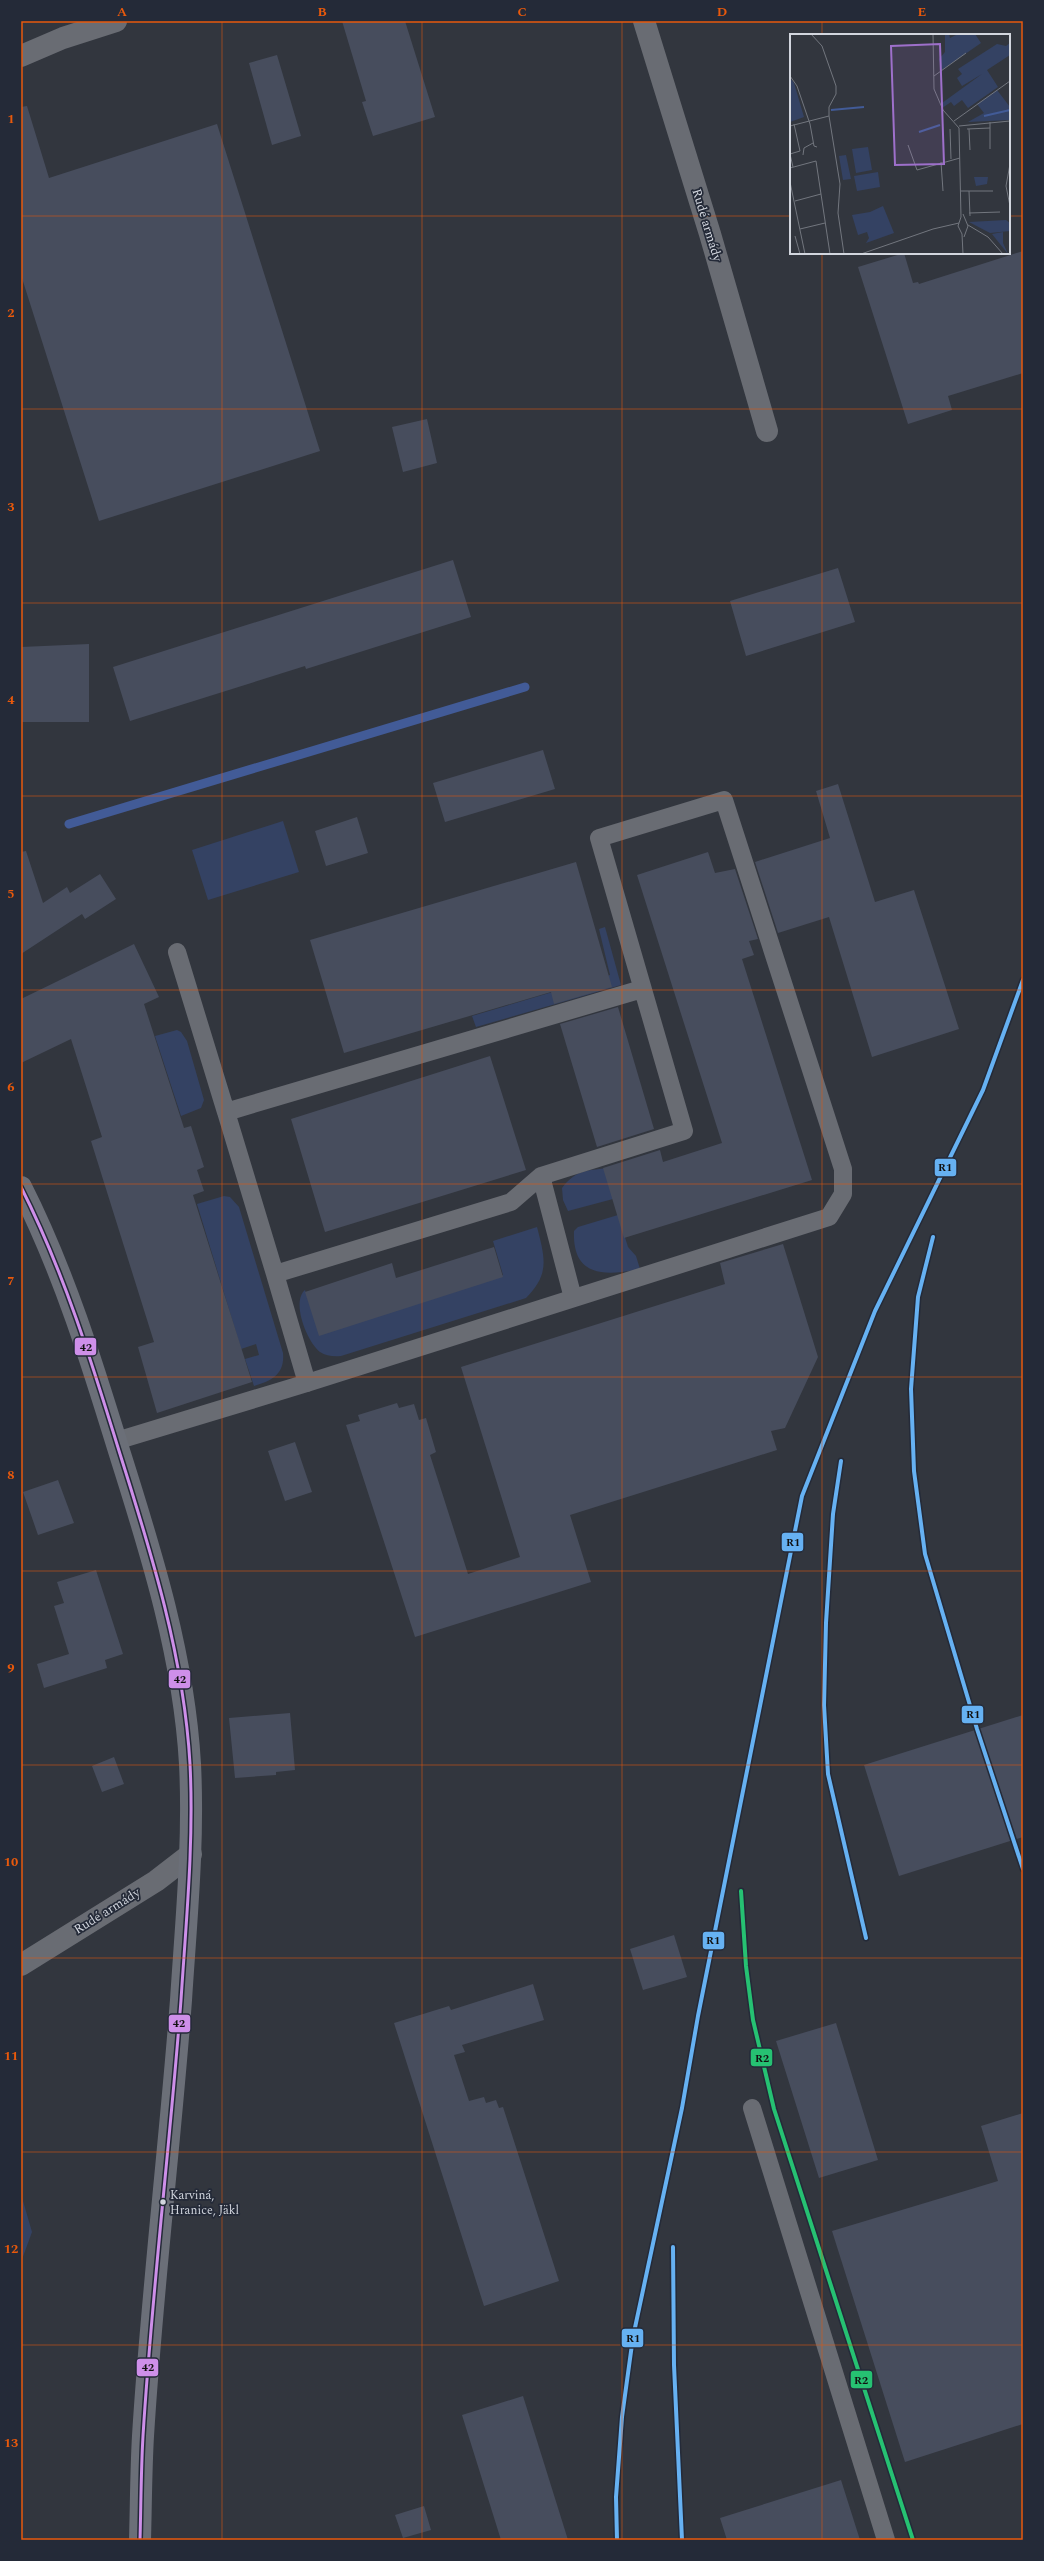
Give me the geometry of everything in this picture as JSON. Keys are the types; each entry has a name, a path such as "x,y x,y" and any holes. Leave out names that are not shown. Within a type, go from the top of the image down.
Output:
{"main road":[{"path":"21,1187 43,1231 60,1275 116,1441 163,1598 178,1662 190,1764 191,1854 176,2066 143,2436 140,2540"}],"street":[{"path":"21,56 62,29 116,21"},
{"name":"Rudé armády","path":"644,21 710,234 767,431"},
{"name":"Rudé armády","path":"21,1966 156,1881 191,1854"}],"lane":[{"path":"116,1441 307,1383 829,1217 842,1194 843,1169 724,800 599,838 684,1131 541,1176 511,1202 275,1274"},
{"path":"177,952 307,1383"},
{"path":"226,1112 642,989"},
{"path":"541,1176 573,1298"},
{"path":"752,2108 886,2540"}],"shaded area":[{"path":"283,821 299,872 208,900 192,850"},
{"path":"605,927 621,985 476,1027 472,1016 610,975 599,929"},
{"path":"177,1030 181,1032 187,1041 204,1100 201,1108 181,1116 155,1036"},
{"path":"607,1168 613,1199 568,1211 563,1200 562,1188 567,1182 582,1172"},
{"path":"224,1196 230,1197 239,1207 283,1353 282,1366 276,1376 266,1382 254,1386 245,1359 259,1355 256,1344 241,1349 197,1204"},
{"path":"618,1215 628,1247 636,1256 640,1269 615,1273 594,1270 585,1266 579,1258 575,1246 574,1231 578,1227"},
{"path":"537,1227 544,1265 539,1281 526,1298 341,1356 330,1356 320,1352 310,1340 302,1322 300,1312 301,1296 305,1290 319,1333 503,1275 493,1241"},
{"path":"21,2194 32,2232 21,2262"}],"building":[{"path":"342,21 405,21 435,117 373,136 362,102 366,101"},
{"path":"277,55 301,136 272,145 249,63"},
{"path":"27,106 49,178 217,124 320,451 99,521 21,275 21,107"},
{"path":"1023,251 1023,373 948,396 952,410 908,424 858,267 904,254 913,283 918,282 919,284"},
{"path":"427,419 437,463 403,472 392,427"},
{"path":"453,560 471,617 306,669 305,666 130,721 113,667"},
{"path":"838,568 855,622 746,656 730,601"},
{"path":"89,644 89,722 21,722 21,647"},
{"path":"543,750 555,789 445,822 433,783"},
{"path":"838,784 875,902 914,890 959,1029 872,1057 829,917 778,933 755,862 830,838 816,791"},
{"path":"357,817 368,853 326,866 315,831"},
{"path":"26,851 43,903 67,887 70,893 100,874 116,899 85,919 82,914 21,954 21,852"},
{"path":"708,852 715,873 735,869 758,939 749,941 754,955 742,959 812,1180 624,1238 603,1168 660,1150 663,1162 722,1143 637,875"},
{"path":"576,862 612,987 554,1004 551,992 344,1053 310,940"},
{"path":"134,944 159,997 144,1004 184,1128 191,1126 204,1167 197,1170 204,1191 193,1195 252,1382 157,1413 138,1347 154,1342 91,1141 102,1137 71,1039 21,1063 21,999"},
{"path":"618,1007 654,1129 597,1147 560,1024"},
{"path":"490,1056 526,1170 325,1232 291,1119"},
{"path":"783,1244 818,1357 785,1428 771,1431 777,1450 570,1515 591,1582 415,1637 346,1425 360,1421 358,1415 397,1403 399,1408 414,1404 419,1420 426,1418 436,1452 430,1455 468,1574 520,1557 461,1367 725,1284 720,1263"},
{"path":"494,1247 503,1277 319,1336 305,1292 392,1263 396,1278"},
{"path":"295,1442 312,1492 285,1501 268,1451"},
{"path":"58,1480 74,1523 38,1535 23,1492"},
{"path":"96,1570 123,1654 105,1660 107,1668 44,1688 37,1664 69,1654 54,1606 64,1603 57,1582"},
{"path":"290,1713 295,1770 276,1772 276,1775 235,1778 229,1718"},
{"path":"1023,1715 1023,1837 899,1876 864,1765"},
{"path":"114,1757 124,1784 102,1792 92,1766"},
{"path":"674,1935 687,1977 643,1990 630,1949"},
{"path":"533,1984 544,2020 462,2045 465,2052 454,2055 469,2101 484,2097 486,2103 496,2100 499,2108 503,2107 559,2281 484,2306 394,2023 449,2006 451,2010"},
{"path":"836,2023 878,2160 819,2178 776,2041"},
{"path":"1023,2113 1023,2424 905,2462 832,2231 998,2181 981,2126"},
{"path":"523,2396 568,2540 501,2540 462,2415"},
{"path":"841,2480 860,2540 727,2540 720,2518"},
{"path":"424,2506 431,2530 403,2538 395,2515"}],"waterway":[{"path":"69,824 525,687"}],"transit line":[{"name":"R1","path":"617,2540 616,2497 622,2417 633,2337 682,2108 698,2016 802,1496 875,1311 983,1090 1023,980"},
{"name":"42","path":"21,1187 51,1252 76,1318 144,1530 174,1646 187,1724 191,1794 189,1882 177,2054 147,2381 142,2449 140,2540"},
{"name":"R1","path":"933,1237 918,1297 911,1389 914,1471 925,1554 977,1729 1023,1869"},
{"name":"R1","path":"841,1461 833,1514 826,1623 824,1705 828,1774 866,1938"},
{"name":"R2","path":"741,1891 746,1966 753,2020 774,2109 913,2540"},
{"name":"R1","path":"673,2247 674,2365 682,2540"}],"place":[{"name":"Karviná, Hranice, Jäkl","path":"163,2202"}]}
